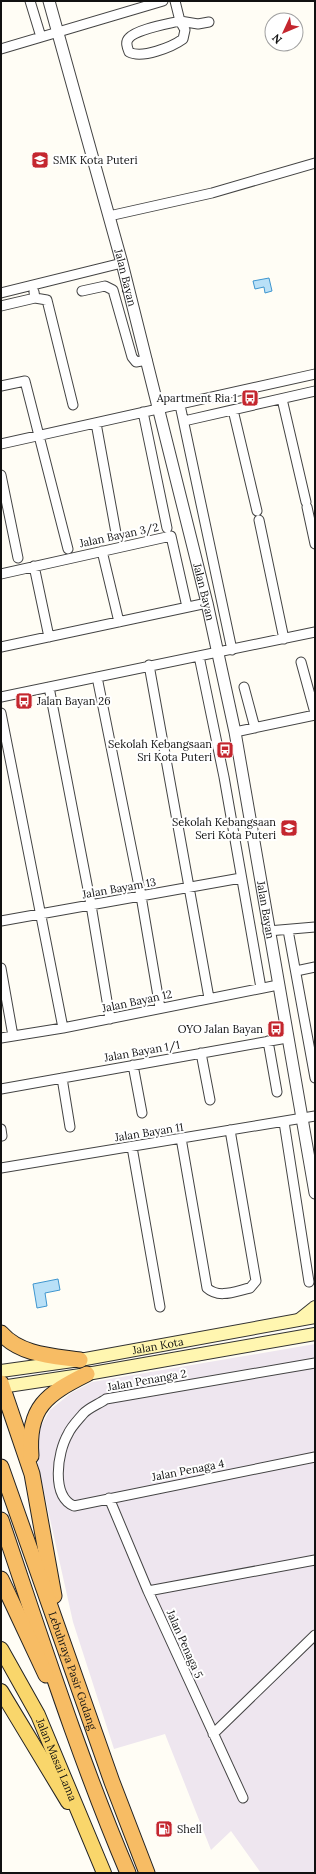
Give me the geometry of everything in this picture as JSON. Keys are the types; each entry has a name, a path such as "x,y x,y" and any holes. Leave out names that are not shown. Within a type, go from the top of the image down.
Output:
{"highway":[{"path":"1,1333 17,1345 30,1351 80,1360"},
{"path":"68,1659 53,1593 32,1474 30,1440 32,1425 37,1412 47,1399 60,1388 87,1374"},
{"path":"1,1386 32,1474"},
{"name":"Lebuhraya Pasir Gudang","path":"1,1467 112,1782 147,1873"},
{"name":"Lebuhraya Pasir Gudang","path":"1,1520 65,1711 108,1826 128,1873"},
{"path":"1,1579 38,1661 65,1711"}],"main road":[{"path":"298,1320 315,1307"},
{"name":"Jalan Kota","path":"1,1371 80,1360 315,1317"},
{"name":"Jalan Kota","path":"1,1386 87,1374 315,1334"},
{"name":"Jalan Masai Lama","path":"1,1649 38,1715 104,1873"},
{"path":"1,1691 38,1754 86,1829"},
{"path":"38,1754 47,1757 53,1749"}],"street":[{"path":"30,1 41,37"},
{"name":"Jalan Bayan","path":"49,1 122,264 160,409 207,603 235,732 268,931 315,1193"},
{"path":"1,50 58,31 164,1"},
{"path":"175,1 180,21 184,30 183,39 174,45 143,54 134,55 129,52 126,45 129,38 136,33 180,21 198,24 209,22"},
{"path":"109,216 212,193 315,163"},
{"path":"1,293 122,264"},
{"path":"32,285 35,298"},
{"path":"82,291 105,286 110,287 118,302 132,357 136,362 147,360"},
{"path":"1,306 35,298 47,300 73,405"},
{"path":"1,444 315,374"},
{"path":"1,386 25,381 68,549"},
{"path":"184,421 315,391"},
{"path":"282,399 315,544"},
{"path":"180,405 232,650"},
{"path":"233,410 258,516 284,639"},
{"path":"143,412 167,528"},
{"path":"96,424 116,534"},
{"path":"1,475 18,558"},
{"name":"Jalan Bayan 3/2","path":"1,574 171,536 187,607"},
{"path":"102,551 119,622"},
{"path":"34,566 49,637"},
{"path":"1,647 207,603"},
{"path":"1,697 149,665 218,653 315,632"},
{"path":"199,656 224,777 261,988"},
{"path":"235,732 315,714 301,662"},
{"path":"149,665 209,998"},
{"path":"97,677 141,896 160,1008"},
{"path":"49,687 91,905 110,1019"},
{"path":"244,687 255,728"},
{"path":"1,713 63,1028"},
{"name":"Jalan Bayam 13","path":"1,921 241,878"},
{"path":"268,931 315,927"},
{"path":"288,930 311,1033 315,1078"},
{"path":"296,971 315,967"},
{"path":"1,968 13,1036"},
{"name":"Jalan Bayan 12","path":"1,1038 63,1028 278,985"},
{"name":"Jalan Bayan 1/1","path":"1,1088 287,1038"},
{"path":"268,1042 277,1092"},
{"path":"201,1053 210,1100"},
{"path":"133,1065 142,1113"},
{"path":"62,1078 70,1127"},
{"name":"Jalan Bayan 11","path":"1,1168 315,1116"},
{"path":"284,1122 309,1282"},
{"path":"181,1138 207,1288 218,1295 250,1288 256,1281 230,1130"},
{"path":"132,1147 160,1307"},
{"name":"Jalan Penanga 2","path":"67,1503 63,1496 58,1477 60,1455 68,1433 84,1412 106,1399 315,1363"},
{"name":"Jalan Penaga 4","path":"67,1503 74,1506 315,1457"},
{"name":"Jalan Penaga 5","path":"109,1498 148,1591 243,1798"},
{"path":"148,1591 315,1560"},
{"path":"213,1734 315,1635"}],"shaded area":[{"path":"315,1344 315,1873 261,1873 231,1831 211,1850 165,1734 114,1749 73,1622 38,1465 37,1433 50,1410 71,1393 92,1382"}],"water":[{"path":"269,278 272,291 265,293 264,287 255,289 253,281"},
{"path":"58,1279 60,1290 45,1293 47,1306 37,1308 33,1284"}],"place":[{"name":"SMK Kota Puteri","path":"40,160"},
{"name":"Apartment Ria 1","path":"250,398"},
{"name":"Jalan Bayan 26","path":"24,701"},
{"name":"Sekolah Kebangsaan Sri Kota Puteri","path":"225,750"},
{"name":"Sekolah Kebangsaan Seri Kota Puteri","path":"289,828"},
{"name":"OYO Jalan Bayan","path":"276,1029"},
{"name":"Shell","path":"164,1829"}]}
